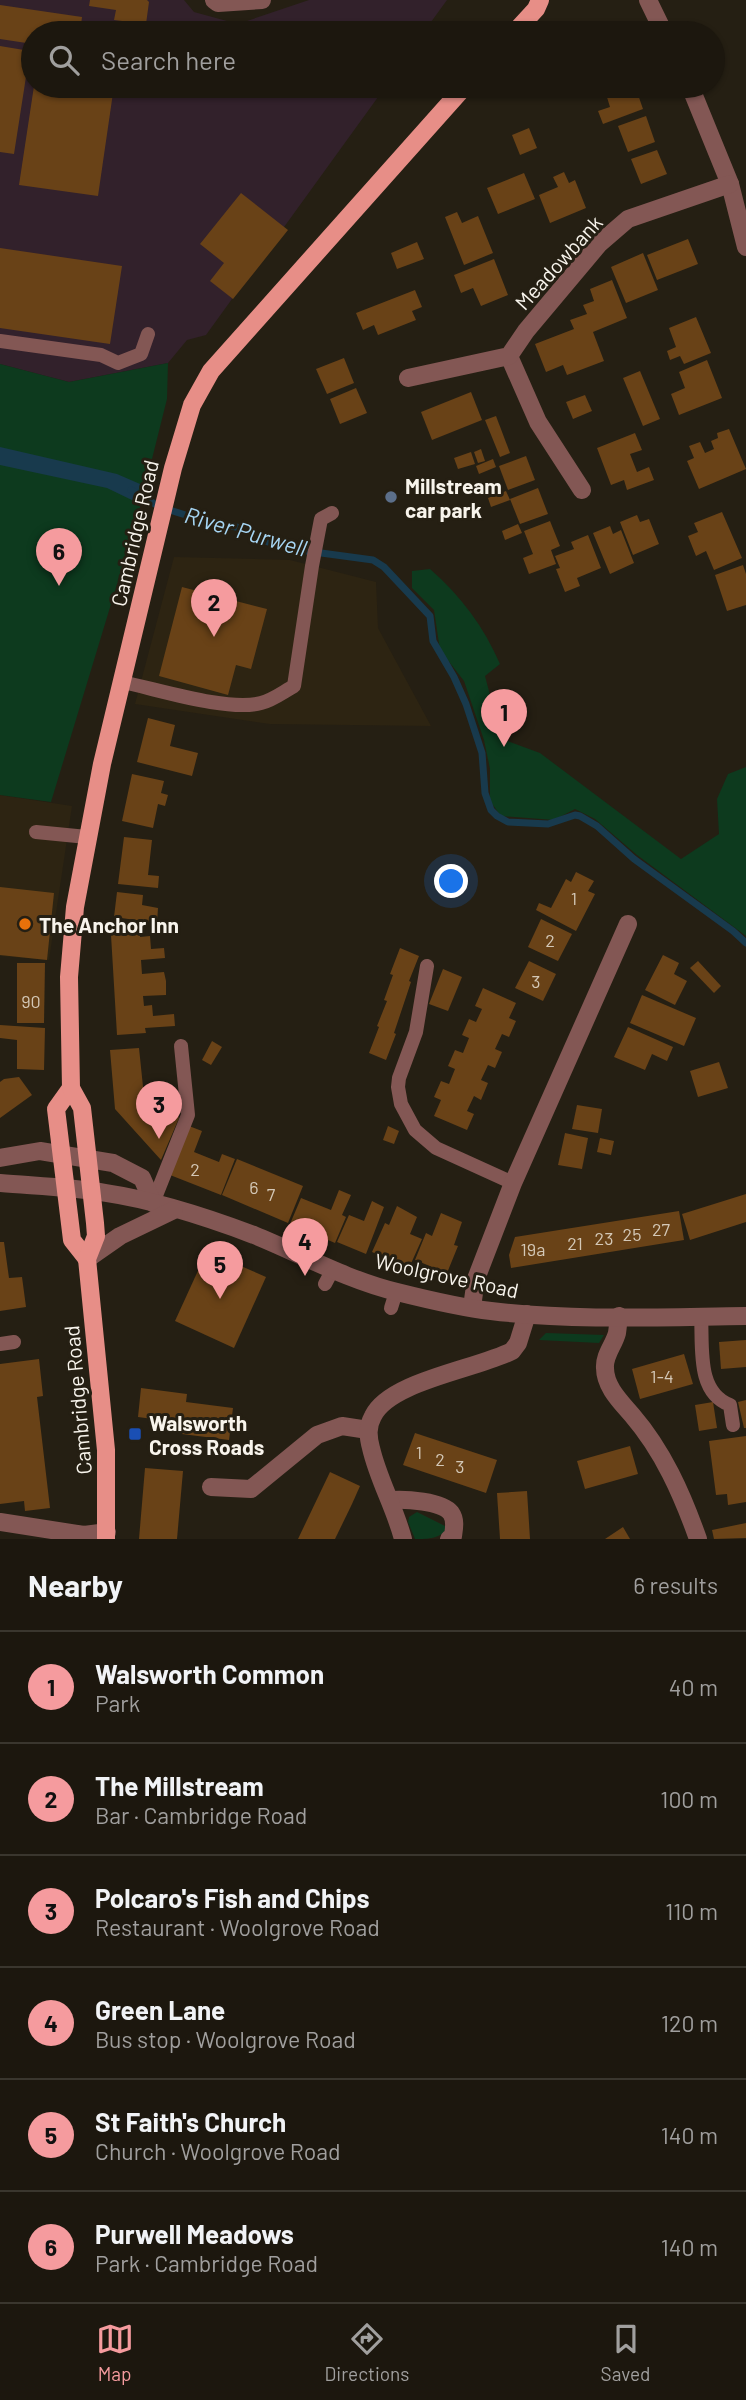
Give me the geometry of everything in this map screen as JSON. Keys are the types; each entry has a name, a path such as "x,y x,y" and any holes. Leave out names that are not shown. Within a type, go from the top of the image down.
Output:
{"main road":[{"path":"524,21 538,4 553,0"},
{"name":"Cambridge Road","path":"106,1536 106,1450 87,1259 96,1236 82,1108 71,1088 69,977 75,907 87,838 164,507 185,424 211,371 454,98"},
{"name":"Cambridge Road","path":"71,1088 55,1109 72,1240 87,1259"}],"street":[{"path":"214,0 218,3 262,0"},
{"path":"648,0 658,21"},
{"path":"695,98 730,184 746,247"},
{"name":"Meadowbank","path":"509,356 526,331 599,244 628,219 730,184"},
{"path":"408,378 509,356 538,422 582,489"},
{"path":"472,1307 476,1279 513,1183 628,924"},
{"path":"0,1158 40,1151 113,1163 142,1178 153,1203"},
{"name":"Woolgrove Road","path":"0,1183 92,1191 153,1203 252,1235 329,1277 393,1300 527,1314 746,1316"},
{"path":"87,1259 120,1236 174,1210"},
{"path":"403,1539 371,1448 368,1430 373,1416 381,1405 422,1382 512,1351 527,1314"},
{"path":"619,1316 617,1333 605,1363 608,1381 613,1392 642,1427 665,1462 683,1497 698,1539"},
{"path":"211,1488 251,1489 317,1435 342,1426 368,1430"},
{"path":"391,1500 418,1500 444,1508 451,1513 455,1524 453,1536 449,1539"},
{"path":"0,1522 83,1537 106,1536"}],"lane":[{"path":"0,341 101,355 118,363 141,354 148,334"},
{"path":"122,682 223,704 258,704 294,686 321,519 332,513"},
{"path":"36,832 87,838"},
{"path":"427,966 416,1032 399,1078 401,1104 415,1130 436,1148 513,1183"},
{"path":"153,1203 188,1115 181,1046"},
{"path":"701,1316 705,1381 719,1401 730,1405 733,1425"}],"shaded area":[{"path":"0,0 184,0 194,12 227,21 21,21 21,98 377,98 206,335 187,340 168,363 69,382 0,364"},
{"path":"309,0 447,0 432,21 247,21"},
{"path":"174,557 290,560 376,582 378,628 431,726 270,724 135,704"},
{"path":"0,795 72,806 49,960 0,956"}],"green space":[{"path":"168,363 167,399 138,515 51,802 0,795 0,364 69,382"},
{"path":"430,569 471,613 500,664 485,676 494,710 507,741 540,753 681,859 719,834 717,799 728,774 746,767 746,936 637,855 595,819 575,809 554,820 501,816 490,801 490,769 484,740 464,681 440,650 434,610 412,588 412,571"},
{"path":"546,1333 604,1335 599,1343 539,1340"},
{"path":"417,1512 447,1527 445,1531 434,1538 415,1539 408,1522 409,1517"}],"water":[{"path":"0,447 117,474 140,484 136,502 107,488 0,465"}],"building":[{"path":"90,0 149,2 146,21 114,20 116,10 89,6"},
{"path":"0,5 82,17 82,21 21,21 21,42 0,39"},
{"path":"0,46 21,50 23,98 14,154 0,152"},
{"path":"32,98 112,98 98,196 19,185"},
{"path":"607,98 639,98 643,109 603,124 598,111 610,107"},
{"path":"646,116 655,142 628,152 618,126"},
{"path":"529,128 537,148 520,155 512,135"},
{"path":"657,150 667,174 641,184 631,159"},
{"path":"564,172 569,183 575,180 586,208 550,223 539,195 558,187 553,177"},
{"path":"524,173 535,199 498,214 487,188"},
{"path":"241,193 288,230 233,299 210,281 224,263 200,244"},
{"path":"457,212 462,223 478,216 493,253 464,265 445,217"},
{"path":"688,239 698,264 657,280 647,255"},
{"path":"417,242 424,259 397,269 391,253"},
{"path":"0,248 122,266 110,344 0,328"},
{"path":"643,253 658,290 626,303 611,267"},
{"path":"494,259 508,295 481,306 473,288 461,293 454,275"},
{"path":"612,280 627,318 593,332 604,361 567,375 563,365 546,372 535,344 574,329 570,320 587,314 583,305 594,301 590,289"},
{"path":"415,290 422,307 412,311 416,320 378,335 374,325 363,330 356,313"},
{"path":"696,317 711,353 684,364 680,356 670,360 667,351 676,347 669,328"},
{"path":"344,358 354,383 327,394 316,369"},
{"path":"707,360 722,398 679,415 671,394 685,388 679,372"},
{"path":"640,371 660,419 643,426 623,378"},
{"path":"356,388 367,413 340,424 330,399"},
{"path":"471,392 482,420 432,440 421,412"},
{"path":"585,395 592,411 573,419 566,402"},
{"path":"496,416 510,453 500,457 485,420"},
{"path":"729,429 746,469 699,489 687,461 694,458 689,446 700,442 705,453 714,449 711,441 718,438 717,433"},
{"path":"635,433 642,450 630,454 637,472 649,467 654,480 627,490 624,480 611,485 597,448"},
{"path":"481,449 485,461 478,463 474,452"},
{"path":"471,452 475,464 458,469 454,458"},
{"path":"526,456 535,480 508,490 499,466"},
{"path":"493,459 496,467 479,474 476,466"},
{"path":"538,488 548,514 520,524 510,499"},
{"path":"506,491 510,500 491,507 488,498"},
{"path":"722,512 742,558 714,570 706,551 696,556 688,536 698,532 694,523"},
{"path":"637,515 640,522 649,519 659,544 633,555 620,522"},
{"path":"550,521 560,546 551,550 556,564 529,574 523,558 533,554 524,531"},
{"path":"518,524 522,533 505,540 502,531"},
{"path":"610,526 613,534 621,530 634,563 610,574 593,533"},
{"path":"588,535 601,568 577,578 580,586 565,592 556,569 560,568 555,556 574,549 571,542"},
{"path":"743,565 746,574 746,605 727,611 715,575"},
{"path":"182,587 267,609 251,669 236,665 228,695 159,676"},
{"path":"148,718 175,725 170,746 198,753 192,776 137,762"},
{"path":"132,774 164,781 161,793 168,795 165,806 158,804 153,828 122,821"},
{"path":"124,837 152,840 148,875 159,876 158,888 118,884"},
{"path":"576,872 594,881 588,891 595,894 576,931 536,910 539,903 551,908 566,879 571,882"},
{"name":"The Anchor Inn","path":"0,887 54,893 47,960 0,955"},
{"path":"117,892 143,895 142,905 158,908 157,923 114,917"},
{"path":"541,919 572,934 558,961 528,947"},
{"path":"140,933 140,937 150,936 151,949 164,948 165,958 141,960 142,974 164,972 166,981 166,995 143,996 144,1006 152,1005 153,1016 174,1014 175,1026 145,1028 146,1033 117,1035 111,935"},
{"path":"400,948 419,956 386,1060 369,1053 387,1001 384,1000 393,975 390,974"},
{"path":"663,955 679,963 674,974 687,981 675,1005 645,990"},
{"path":"529,961 556,974 543,1001 515,988"},
{"path":"698,961 721,986 714,993 690,968"},
{"path":"17,963 45,963 44,1023 17,1023"},
{"path":"443,969 462,977 448,1011 429,1004"},
{"path":"483,988 516,1003 509,1018 516,1021 509,1037 502,1034 495,1049 502,1052 495,1068 488,1065 481,1080 488,1083 481,1100 474,1096 467,1111 474,1114 467,1130 434,1116 441,1100 434,1097 441,1081 449,1084 455,1069 448,1066 455,1050 463,1053 469,1038 462,1035 469,1019 476,1022 482,1009 475,1006"},
{"path":"642,995 696,1018 684,1046 630,1023"},
{"path":"0,1025 45,1028 44,1070 17,1069 17,1040 0,1038"},
{"path":"628,1027 673,1047 667,1061 652,1054 645,1070 614,1057"},
{"path":"212,1041 222,1047 211,1065 202,1060"},
{"path":"139,1048 145,1106 169,1104 179,1118 161,1160 115,1109 110,1050"},
{"path":"719,1062 728,1088 698,1097 690,1071"},
{"path":"19,1077 32,1095 0,1118 0,1082"},
{"path":"577,1105 602,1109 598,1133 572,1129"},
{"path":"189,1126 202,1131 194,1152 219,1162 222,1154 235,1159 221,1195 170,1175"},
{"path":"388,1126 399,1131 394,1144 383,1140"},
{"path":"565,1133 588,1138 582,1169 558,1165"},
{"path":"600,1138 614,1141 611,1155 597,1152"},
{"path":"237,1159 303,1186 288,1223 222,1195"},
{"path":"339,1190 351,1195 342,1215 346,1217 335,1243 290,1224 301,1198 331,1210"},
{"path":"746,1194 746,1222 690,1240 682,1214"},
{"path":"372,1201 384,1207 366,1254 337,1242 349,1215 364,1221"},
{"path":"397,1206 417,1217 410,1234 422,1239 409,1268 372,1252 385,1223 389,1225"},
{"path":"679,1211 684,1240 511,1268 509,1255 515,1237"},
{"path":"441,1213 462,1222 454,1245 458,1246 447,1273 415,1260 426,1233 432,1236"},
{"path":"0,1242 4,1242 9,1278 22,1277 26,1307 0,1311"},
{"path":"207,1251 266,1277 234,1348 175,1321"},
{"path":"746,1340 746,1367 721,1369 719,1342"},
{"path":"684,1354 693,1384 640,1399 632,1369"},
{"path":"39,1359 43,1396 37,1397 50,1508 25,1511 24,1501 0,1504 0,1364"},
{"path":"141,1388 187,1394 186,1402 233,1408 229,1440 182,1434 183,1423 138,1417"},
{"path":"746,1400 746,1428 744,1428 738,1402"},
{"path":"713,1402 717,1428 699,1431 695,1405"},
{"path":"415,1433 497,1460 486,1493 403,1465"},
{"path":"746,1436 746,1502 728,1505 727,1494 716,1495 709,1441"},
{"path":"630,1446 638,1474 585,1489 577,1461"},
{"path":"145,1468 183,1471 177,1539 139,1539"},
{"path":"330,1472 360,1486 352,1504 335,1539 298,1539"},
{"path":"527,1491 530,1539 500,1539 497,1493"},
{"path":"746,1523 746,1538 714,1539 712,1530"},
{"path":"623,1527 630,1539 605,1539"}],"waterway":[{"name":"River Purwell","path":"131,490 160,507 245,529 265,541 299,550 373,560 384,567 430,616 433,641 466,704 482,753 485,793 491,810 508,822 548,824 575,815 580,816 597,826 634,859 746,943"}],"place":[{"name":"Millstream car park","path":"391,497"},
{"name":"Purwell Meadows","path":"59,586"},
{"name":"The Millstream","path":"214,637"},
{"name":"Walsworth Common","path":"504,747"},
{"name":"The Anchor Inn","path":"25,924"},
{"name":"Polcaro's Fish and Chips","path":"159,1139"},
{"name":"Green Lane","path":"305,1276"},
{"name":"St Faith's Church","path":"220,1299"},
{"name":"Walsworth Cross Roads","path":"135,1434"}]}
